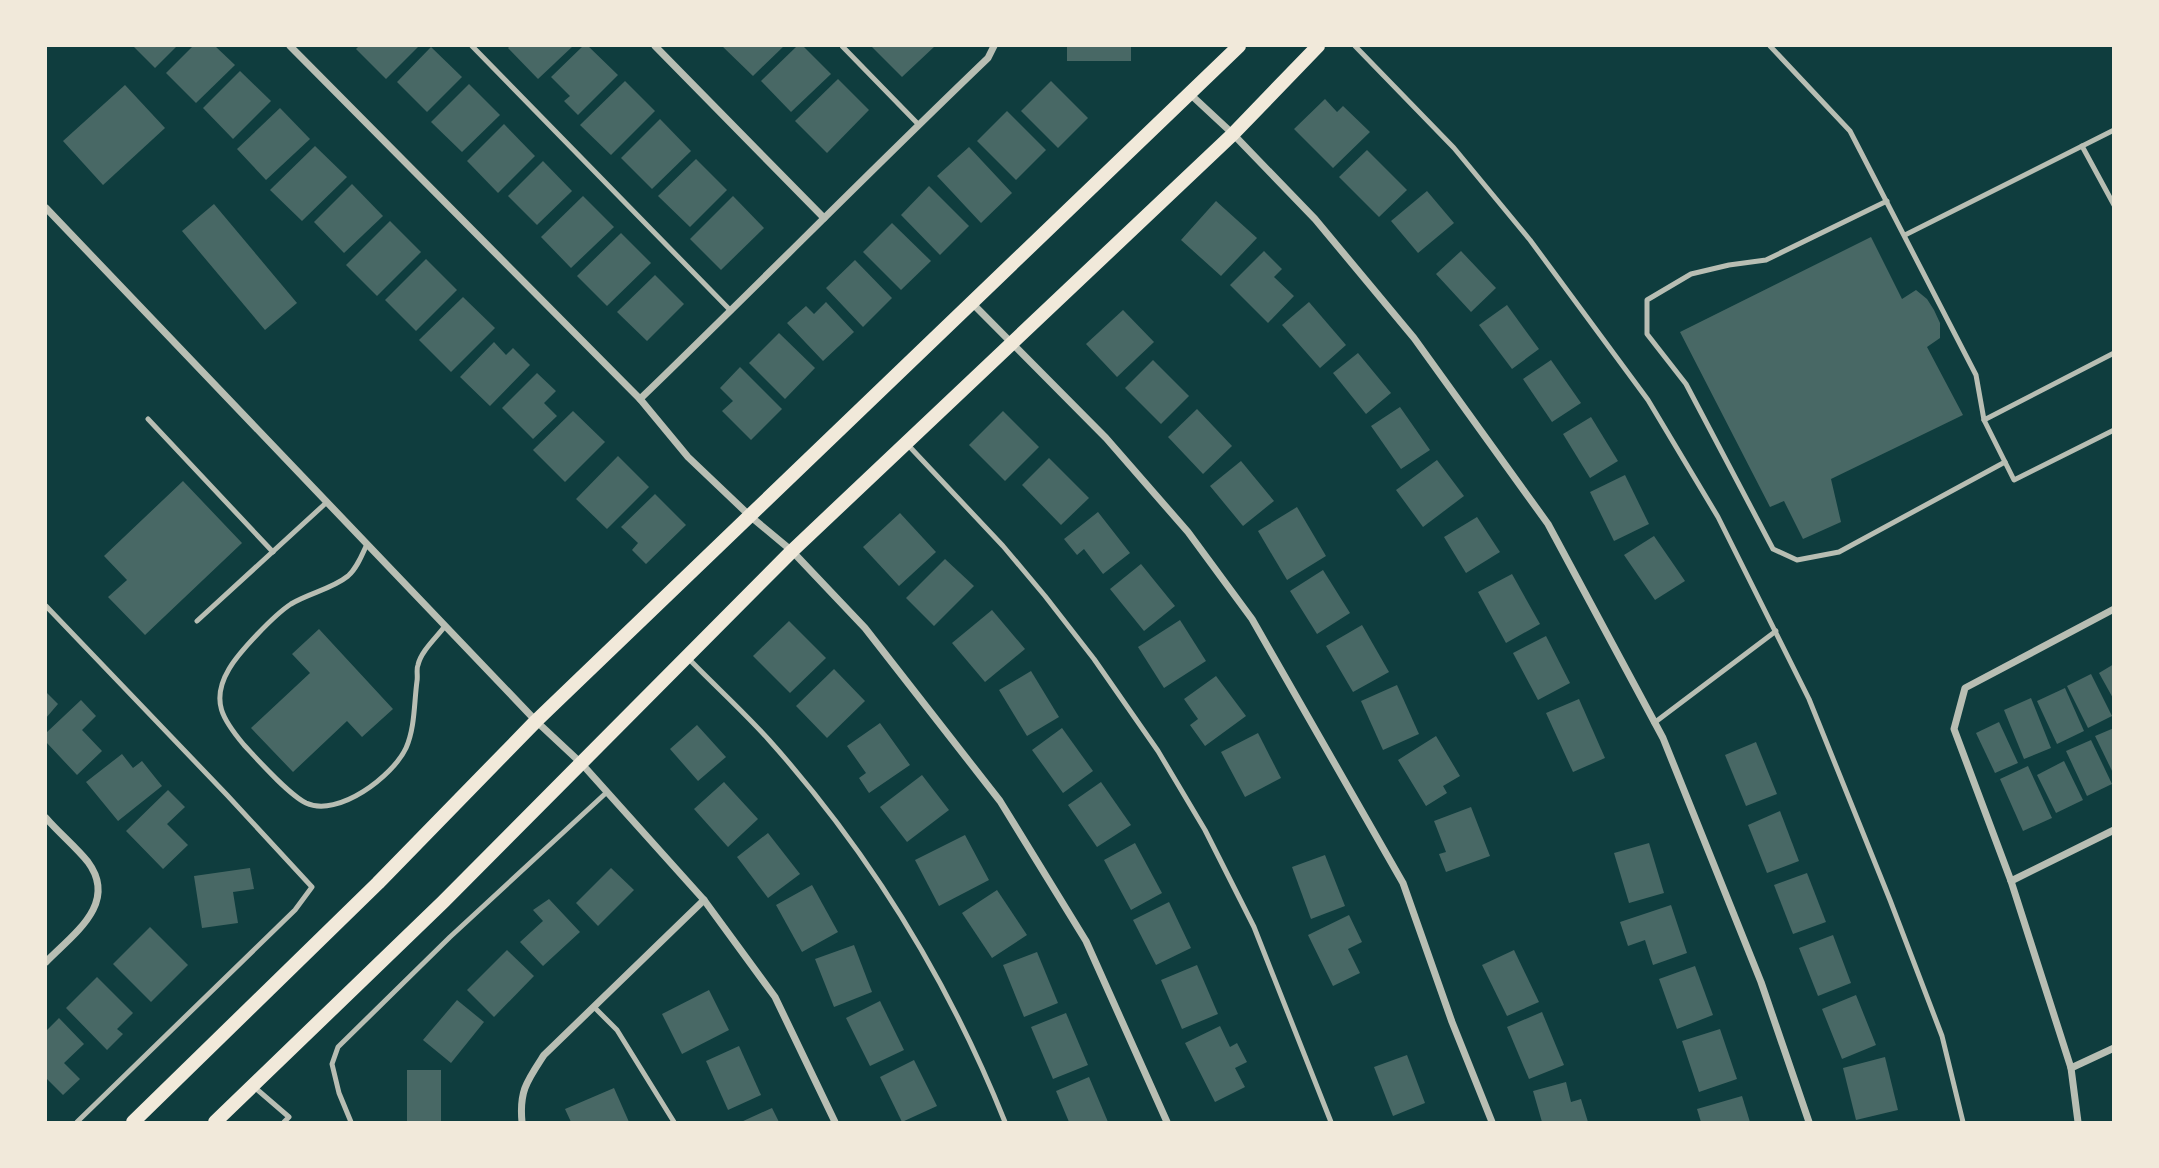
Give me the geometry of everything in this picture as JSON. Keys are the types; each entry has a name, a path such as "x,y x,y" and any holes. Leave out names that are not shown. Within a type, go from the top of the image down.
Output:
{"main road":[{"path":"133,1122 368,892 536,721 1239,46"},
{"path":"215,1122 443,902 792,551 1233,134 1318,46"}],"street":[{"path":"290,46 640,399 688,457 750,516 792,551 865,628 1000,801 1086,941 1167,1122"},
{"path":"655,46 824,218"},
{"path":"640,399 988,58 995,46"},
{"path":"1190,94 1233,134 1315,219 1414,338 1548,524 1663,738 1761,982 1810,1122"},
{"path":"46,208 536,721 581,763 704,900 775,997 835,1122"},
{"path":"972,303 1124,459 1188,533 1252,619 1403,883 1452,1022 1492,1122"},
{"path":"2078,1122 2071,1068 2011,881 1954,729 1965,688 2113,609"},
{"path":"46,818 88,863 96,878 99,896 87,921 46,962"},
{"path":"2011,881 2113,830"},
{"path":"522,1122 520,1101 530,1077 544,1055 704,900"},
{"path":"2071,1068 2113,1048"}],"lane":[{"path":"472,46 732,311"},
{"path":"842,46 918,124"},
{"path":"1355,46 1454,148 1530,240 1648,400 1718,517 1810,699 1942,1036 1964,1122"},
{"path":"1770,46 1850,131 1976,375 1984,420 2014,480 2113,430"},
{"path":"1905,235 2113,130"},
{"path":"2082,146 2113,205"},
{"path":"1887,201 1766,260 1691,274 1647,300 1647,334 1686,384 1773,549 1797,560 1839,552 2005,462"},
{"path":"1984,420 2113,353"},
{"path":"148,419 273,552"},
{"path":"906,443 1003,545 1045,596 1094,659 1158,751 1205,830 1254,927 1331,1122"},
{"path":"197,621 327,502"},
{"path":"367,544 348,576 291,604 263,628 229,669 220,690 220,711 245,745 273,776 307,803 320,805 346,802 371,786 405,751 413,729 417,665 445,626"},
{"path":"46,606 228,795 312,887 295,910 77,1122"},
{"path":"1654,723 1776,631"},
{"path":"687,657 769,740 878,878 918,942 956,1013 1005,1122"},
{"path":"351,1122 332,1064 338,1047 450,937 607,792"},
{"path":"594,1007 617,1030 674,1122"},
{"path":"253,1086 289,1117 284,1122"}],"building":[{"path":"133,46 177,46 155,68"},
{"path":"193,46 215,46 235,65 196,103 166,73"},
{"path":"359,46 419,46 386,79 356,49"},
{"path":"573,46 538,79 508,48"},
{"path":"583,46 588,46 618,75 578,115 564,101 570,96 551,77"},
{"path":"722,46 784,46 753,76"},
{"path":"797,46 803,46 831,74 791,112 761,81"},
{"path":"873,46 935,46 902,77"},
{"path":"1067,46 1131,46 1131,61 1067,61"},
{"path":"431,47 462,77 427,112 397,82"},
{"path":"240,71 271,101 233,139 203,108"},
{"path":"838,79 869,110 827,153 795,121"},
{"path":"625,81 655,111 611,155 580,125"},
{"path":"1051,81 1088,118 1058,148 1021,111"},
{"path":"469,84 500,115 462,152 431,122"},
{"path":"125,85 165,128 103,185 63,141"},
{"path":"1325,99 1337,112 1343,106 1370,132 1333,168 1294,129"},
{"path":"280,108 310,139 266,180 237,149"},
{"path":"1007,111 1046,150 1016,180 977,141"},
{"path":"660,119 691,151 652,189 621,158"},
{"path":"504,124 535,156 498,193 467,161"},
{"path":"315,146 347,177 302,221 270,190"},
{"path":"969,147 1012,193 981,223 937,176"},
{"path":"1367,150 1407,190 1379,217 1339,177"},
{"path":"696,159 727,190 690,227 658,196"},
{"path":"543,161 572,191 537,225 508,196"},
{"path":"352,184 383,216 344,253 314,222"},
{"path":"929,186 969,226 940,255 901,215"},
{"path":"1427,191 1454,223 1418,253 1391,221"},
{"path":"583,196 614,227 571,268 541,237"},
{"path":"733,196 764,228 721,270 690,239"},
{"path":"1216,201 1257,238 1221,276 1181,240"},
{"path":"214,204 297,303 265,330 182,231"},
{"path":"390,221 421,252 377,296 346,265"},
{"path":"892,223 931,261 901,290 863,252"},
{"path":"621,233 651,263 607,306 577,276"},
{"path":"1871,237 1902,299 1916,290 1927,299 1934,310 1940,323 1940,338 1927,347 1963,415 1831,479 1841,522 1803,539 1784,501 1770,507 1680,332"},
{"path":"1264,251 1282,269 1274,277 1294,296 1268,323 1230,285"},
{"path":"1461,251 1496,288 1471,312 1436,274"},
{"path":"426,259 457,290 416,331 385,300"},
{"path":"855,260 892,298 863,327 826,288"},
{"path":"655,275 684,304 647,341 617,312"},
{"path":"463,297 495,328 451,372 419,340"},
{"path":"826,302 854,332 823,361 787,323 806,306 814,314"},
{"path":"1309,302 1346,345 1320,368 1282,325"},
{"path":"1507,305 1539,349 1512,369 1479,325"},
{"path":"1123,310 1154,342 1117,377 1086,344"},
{"path":"779,333 815,368 785,399 749,363"},
{"path":"494,342 506,355 513,348 530,365 490,406 460,377"},
{"path":"1358,353 1391,393 1366,414 1333,373"},
{"path":"1153,360 1189,396 1161,424 1125,388"},
{"path":"1551,360 1581,403 1552,422 1523,379"},
{"path":"740,367 782,409 751,440 722,411 733,401 720,388"},
{"path":"537,373 556,391 544,403 557,416 533,439 502,408"},
{"path":"1400,407 1430,450 1401,469 1371,426"},
{"path":"1197,409 1232,446 1203,474 1168,437"},
{"path":"573,411 605,442 565,482 533,450"},
{"path":"1003,411 1039,447 1005,481 969,445"},
{"path":"1591,417 1618,461 1590,478 1563,434"},
{"path":"618,456 649,487 607,529 576,499"},
{"path":"1049,458 1089,498 1061,525 1022,485"},
{"path":"1437,460 1464,496 1423,527 1396,490"},
{"path":"1241,461 1274,501 1243,526 1210,486"},
{"path":"1625,475 1649,524 1614,541 1590,492"},
{"path":"183,481 242,543 145,635 108,597 127,580 104,556"},
{"path":"655,494 686,525 646,564 632,550 638,543 621,527"},
{"path":"1297,507 1326,556 1287,580 1258,531"},
{"path":"1098,512 1130,553 1103,574 1084,549 1077,555 1064,539"},
{"path":"900,513 936,552 899,586 863,547"},
{"path":"1477,517 1500,552 1466,573 1444,537"},
{"path":"1654,536 1685,581 1655,600 1624,555"},
{"path":"945,559 974,586 934,626 906,598"},
{"path":"1141,564 1175,606 1144,631 1110,589"},
{"path":"1323,570 1350,613 1317,634 1290,591"},
{"path":"1512,574 1540,624 1506,643 1478,592"},
{"path":"992,610 1025,649 985,682 952,643"},
{"path":"1180,620 1206,661 1164,688 1138,647"},
{"path":"789,621 826,658 790,693 753,656"},
{"path":"1362,625 1389,672 1353,692 1326,646"},
{"path":"319,629 393,709 362,737 347,721 293,772 251,728 310,673 292,654"},
{"path":"1546,636 1570,683 1538,700 1513,653"},
{"path":"2114,664 2114,700 2099,673"},
{"path":"834,669 865,701 827,738 796,706"},
{"path":"1031,671 1059,717 1027,736 999,690"},
{"path":"2091,674 2112,716 2088,728 2067,686"},
{"path":"1216,676 1246,716 1205,746 1190,725 1198,719 1184,699"},
{"path":"1397,685 1419,734 1383,750 1361,701"},
{"path":"2065,688 2084,731 2057,744 2037,701"},
{"path":"46,692 58,704 46,718"},
{"path":"2031,698 2051,748 2024,759 2004,710"},
{"path":"1579,699 1605,758 1573,772 1546,713"},
{"path":"81,700 96,716 82,730 102,751 77,775 46,742 46,733"},
{"path":"1999,722 2018,763 1995,773 1976,733"},
{"path":"880,723 910,765 869,793 859,778 866,773 847,746"},
{"path":"697,725 726,757 698,781 670,749"},
{"path":"1062,728 1093,771 1063,793 1032,750"},
{"path":"2114,728 2114,775 2095,736"},
{"path":"1258,733 1281,778 1245,797 1221,752"},
{"path":"1436,736 1460,776 1443,786 1447,793 1426,806 1398,760"},
{"path":"2091,740 2112,784 2087,796 2066,751"},
{"path":"1756,742 1777,794 1746,806 1725,755"},
{"path":"122,754 133,768 142,761 162,786 118,821 86,782"},
{"path":"2064,761 2083,800 2056,813 2037,775"},
{"path":"2028,766 2052,818 2023,831 2000,779"},
{"path":"922,775 949,810 907,842 880,807"},
{"path":"724,782 758,819 728,847 694,809"},
{"path":"1101,782 1131,825 1097,847 1068,805"},
{"path":"168,790 185,807 167,824 188,845 163,869 126,831"},
{"path":"1471,807 1490,856 1446,872 1439,854 1446,852 1434,821"},
{"path":"1780,811 1799,861 1767,873 1748,825"},
{"path":"768,833 800,874 768,898 737,857"},
{"path":"965,835 989,880 939,906 915,860"},
{"path":"1135,843 1162,893 1131,910 1104,860"},
{"path":"1649,843 1664,893 1629,903 1614,853"},
{"path":"1325,855 1345,906 1311,919 1292,867"},
{"path":"250,868 254,889 233,892 238,923 202,928 194,876"},
{"path":"611,868 634,890 598,926 576,903"},
{"path":"1807,873 1826,922 1793,934 1774,885"},
{"path":"812,885 838,932 802,952 776,905"},
{"path":"997,890 1027,935 992,958 962,913"},
{"path":"549,899 580,932 543,966 520,942 543,921 533,910"},
{"path":"1169,902 1191,948 1156,965 1133,920"},
{"path":"1671,905 1687,953 1653,965 1645,940 1628,946 1620,922"},
{"path":"1349,915 1362,942 1348,949 1360,973 1333,986 1308,935"},
{"path":"150,927 188,965 151,1002 113,964"},
{"path":"1833,935 1851,983 1818,996 1799,948"},
{"path":"854,945 872,992 834,1007 815,959"},
{"path":"507,950 534,976 494,1017 467,990"},
{"path":"1514,950 1539,1002 1507,1016 1482,965"},
{"path":"1037,952 1058,1003 1024,1017 1003,965"},
{"path":"1197,965 1218,1014 1182,1029 1161,980"},
{"path":"1695,966 1713,1015 1677,1029 1659,979"},
{"path":"97,977 133,1013 117,1029 123,1034 107,1050 66,1008"},
{"path":"709,990 729,1030 682,1054 662,1014"},
{"path":"1856,995 1876,1045 1842,1059 1822,1009"},
{"path":"457,1000 484,1022 451,1063 423,1040"},
{"path":"880,1001 904,1050 870,1066 846,1018"},
{"path":"1542,1012 1564,1065 1529,1079 1507,1027"},
{"path":"1066,1013 1088,1065 1053,1079 1031,1027"},
{"path":"59,1018 84,1044 64,1063 80,1079 63,1095 46,1078 46,1031"},
{"path":"1220,1026 1230,1047 1237,1043 1247,1062 1235,1068 1245,1087 1215,1102 1185,1043"},
{"path":"1720,1029 1737,1079 1699,1092 1682,1041"},
{"path":"739,1046 761,1095 728,1110 706,1061"},
{"path":"1407,1055 1425,1103 1393,1116 1374,1067"},
{"path":"1885,1057 1898,1110 1856,1120 1843,1068"},
{"path":"914,1060 937,1106 902,1122 880,1077"},
{"path":"407,1070 441,1070 441,1122 407,1122"},
{"path":"1089,1077 1108,1122 1069,1122 1056,1091"},
{"path":"1566,1082 1571,1102 1581,1099 1588,1122 1542,1122 1533,1091"},
{"path":"614,1088 629,1122 571,1122 565,1109"},
{"path":"1742,1096 1750,1122 1701,1122 1697,1109"},
{"path":"772,1108 779,1122 741,1122"}]}
